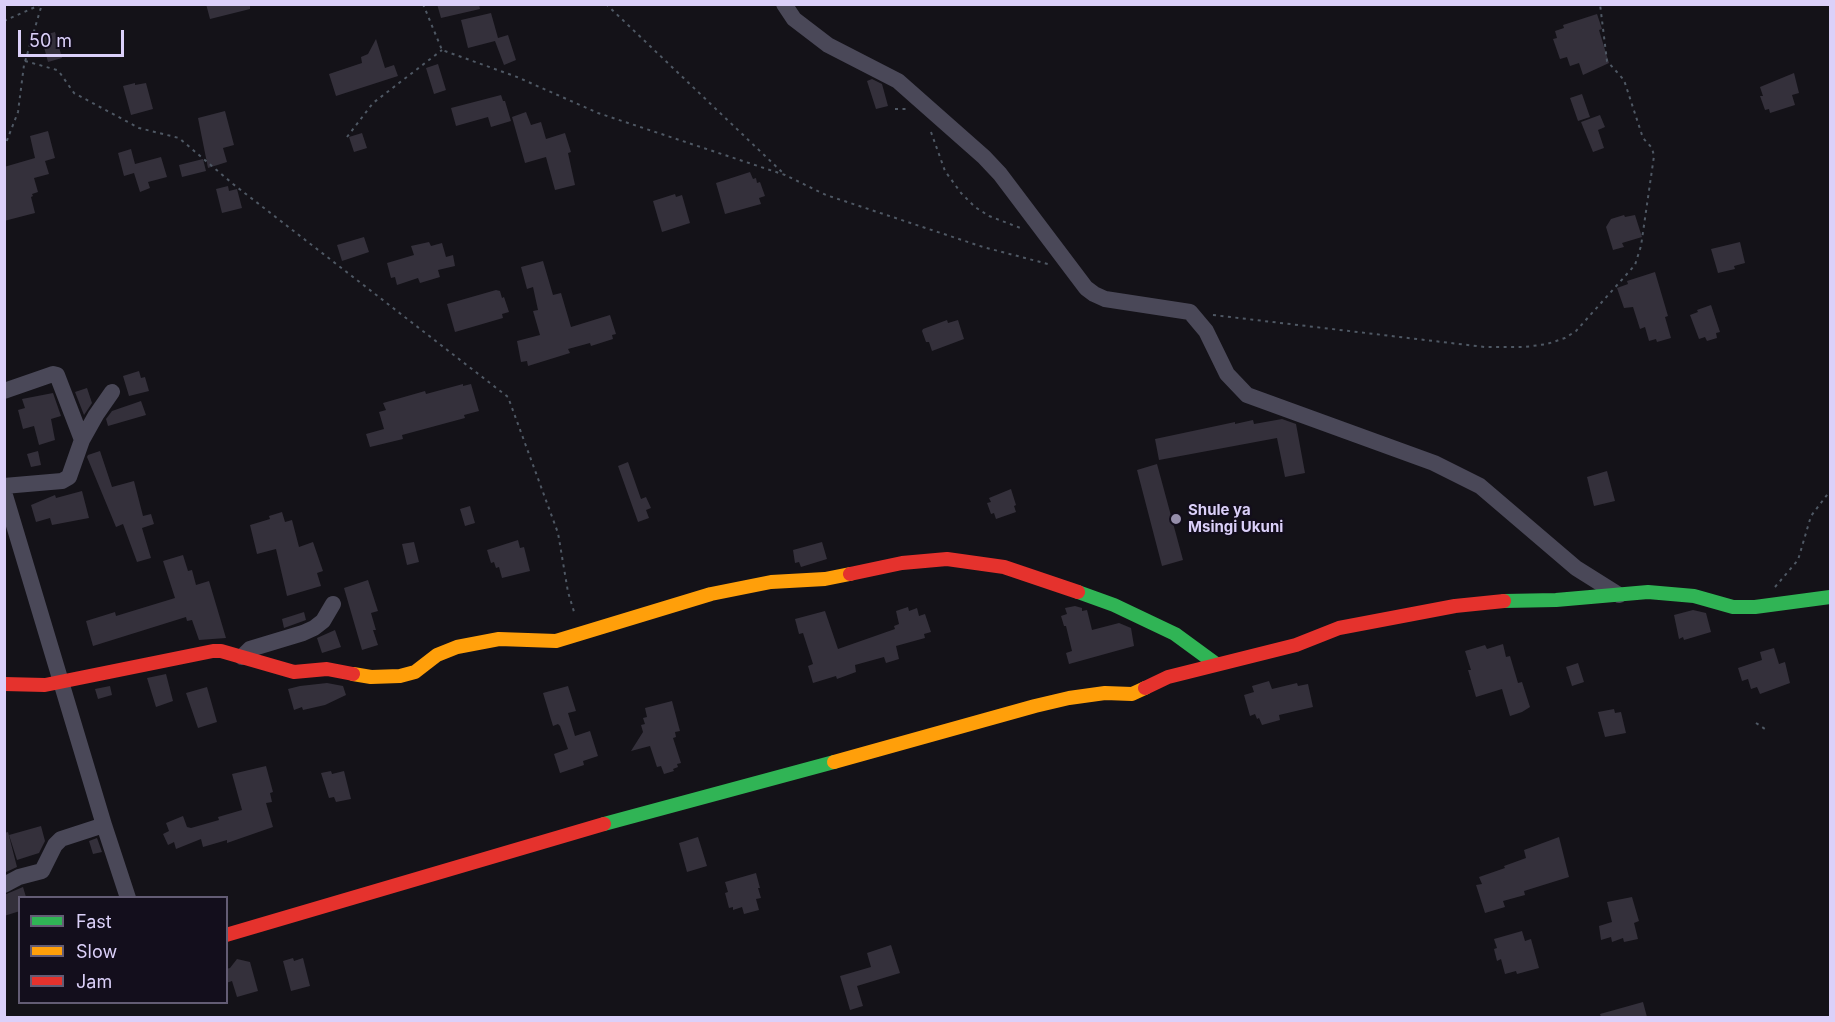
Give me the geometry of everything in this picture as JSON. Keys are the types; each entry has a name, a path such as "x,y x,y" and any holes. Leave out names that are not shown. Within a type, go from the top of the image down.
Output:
{"street":[{"path":"784,4 794,19 828,45 888,74 907,88 993,166 1086,288 1094,294 1105,299 1190,312 1206,331 1227,374 1247,395 1414,455 1480,486 1576,568 1619,595"},
{"path":"4,391 53,374 57,375 82,440"},
{"path":"4,486 65,480 69,477 82,440 112,392"},
{"path":"4,492 104,825 128,896"},
{"path":"4,684 45,685 203,652 221,651 294,672 327,669 385,678 415,672 437,655 457,647 499,639 556,641 711,594 771,582 825,579 902,563 946,559 1004,567 1114,605 1175,634 1216,664"},
{"path":"228,934 665,806 1035,706 1105,693 1132,694 1168,677 1296,645 1339,628 1455,606 1517,599 1556,600 1648,592 1694,596 1733,607 1767,606 1830,597"},
{"path":"243,657 250,649 314,628 323,621 333,604"},
{"path":"4,885 19,877 42,871 55,845 61,839 104,825"}],"path":[{"path":"4,21 42,4"},
{"path":"4,148 18,112 25,61 42,4"},
{"path":"423,4 442,50 516,77 598,113 785,175 826,195 983,247 1074,271"},
{"path":"606,4 785,175"},
{"path":"1190,312 1485,347 1536,346 1565,338 1576,331 1635,266 1641,246 1654,156 1652,148 1642,135 1624,80 1607,61 1600,4"},
{"path":"347,137 373,103 442,50"},
{"path":"25,61 60,73 74,93 139,128 179,138 233,184 508,397 558,533 568,592 581,634"},
{"path":"895,109 913,108"},
{"path":"927,126 951,181 975,207 989,216 1050,240"},
{"path":"1767,606 1775,585 1798,560 1811,516 1830,491"},
{"path":"1756,723 1765,729"}],"building":[{"path":"206,4 250,4 250,9 210,19"},
{"path":"437,4 479,4 480,9 441,18"},
{"path":"491,13 498,38 508,35 516,60 504,65 495,41 468,48 461,20"},
{"path":"1597,14 1602,29 1599,30 1609,63 1583,75 1579,63 1570,66 1567,57 1560,59 1553,39 1557,38 1555,31 1564,28 1563,25"},
{"path":"55,32 62,58 48,62 41,36"},
{"path":"376,39 385,68 394,65 398,76 336,96 329,74 362,63 361,57 368,54"},
{"path":"438,64 446,90 434,94 426,68"},
{"path":"1794,73 1799,93 1792,95 1795,105 1770,113 1769,109 1765,110 1760,96 1763,96 1760,87"},
{"path":"872,79 882,84 888,106 876,109 867,81"},
{"path":"135,83 135,85 146,83 153,109 131,115 123,86"},
{"path":"1582,94 1590,117 1578,121 1570,98"},
{"path":"501,95 511,121 491,127 488,117 456,126 451,108"},
{"path":"225,111 234,145 223,148 227,162 208,168 198,118"},
{"path":"526,112 531,125 541,122 546,139 565,133 571,152 568,153 575,185 555,190 546,157 525,163 512,117"},
{"path":"1600,115 1605,127 1598,130 1604,148 1593,152 1581,122"},
{"path":"48,131 55,158 45,161 49,174 34,178 38,192 32,194 31,197 35,213 4,221 4,167 35,158 30,136"},
{"path":"362,133 367,148 354,152 349,137"},
{"path":"131,149 135,164 161,157 167,177 148,182 150,188 140,192 134,173 124,176 118,153"},
{"path":"203,159 206,171 182,177 179,165"},
{"path":"750,172 753,179 756,178 757,183 760,182 765,196 759,198 761,204 725,214 716,183"},
{"path":"228,186 229,191 237,189 242,208 222,213 216,189"},
{"path":"675,194 676,197 682,195 690,223 662,232 653,201"},
{"path":"1624,215 1625,217 1635,215 1642,237 1622,243 1624,247 1613,250 1606,227 1611,219"},
{"path":"364,237 369,252 342,261 337,245"},
{"path":"429,242 431,246 442,243 446,257 453,255 455,266 438,270 440,277 420,283 418,278 397,285 395,277 391,278 387,263 414,255 411,246"},
{"path":"1740,242 1745,263 1734,266 1735,269 1718,273 1711,249"},
{"path":"543,261 553,295 561,293 571,327 610,315 616,334 612,335 613,339 591,346 590,343 568,349 570,353 528,366 527,361 521,362 517,341 540,335 533,311 538,310 533,287 527,289 521,267"},
{"path":"1655,272 1668,316 1665,317 1671,338 1657,342 1656,339 1649,341 1645,327 1640,329 1633,307 1624,308 1617,288 1628,284 1627,281"},
{"path":"496,290 500,291 502,298 504,297 509,312 502,314 503,318 455,332 447,304"},
{"path":"1711,305 1720,332 1716,333 1717,338 1707,341 1705,337 1699,339 1690,315"},
{"path":"947,320 948,323 958,320 964,339 932,351 922,331"},
{"path":"139,371 141,378 145,377 149,391 129,396 123,376"},
{"path":"463,384 463,386 471,384 479,411 464,415 465,418 402,435 403,439 370,447 366,434 384,429 379,412 386,410 383,403 425,391 426,394"},
{"path":"87,388 92,403 84,415 75,392"},
{"path":"53,393 61,416 51,419 55,440 39,445 34,426 23,429 18,410 25,408 22,399"},
{"path":"141,401 146,415 108,426 106,419 112,411"},
{"path":"1282,419 1296,424 1305,473 1285,477 1277,438 1159,460 1155,439 1235,422 1235,424 1253,420 1254,424"},
{"path":"38,451 41,465 31,467 27,454"},
{"path":"100,451 112,487 134,481 143,516 151,514 154,524 142,528 151,558 137,562 123,524 116,527 87,457"},
{"path":"628,462 641,499 646,497 651,508 646,510 649,518 638,522 618,466"},
{"path":"1157,464 1183,560 1162,566 1137,470"},
{"path":"1607,471 1615,501 1594,506 1587,477"},
{"path":"1011,489 1016,512 996,519 994,513 991,514 987,503 991,502 989,498"},
{"path":"82,491 89,518 52,525 50,518 36,522 31,505 55,495 56,498"},
{"path":"470,506 475,523 465,526 460,509"},
{"path":"282,512 285,522 292,520 299,547 313,542 323,571 317,573 321,586 287,596 276,549 257,554 250,525 270,519 269,516"},
{"path":"518,540 520,548 524,547 530,571 502,578 499,567 496,568 494,562 491,563 487,550"},
{"path":"414,542 419,562 407,565 402,544"},
{"path":"822,542 827,559 801,567 799,562 795,563 793,550"},
{"path":"183,555 188,571 192,570 196,585 209,581 226,638 199,640 192,620 187,621 186,617 93,646 86,621 115,612 116,616 175,598 163,561"},
{"path":"368,580 378,611 371,613 378,645 362,650 344,588"},
{"path":"1075,606 1082,608 1082,611 1087,610 1092,630 1119,623 1131,628 1134,646 1069,664 1066,653 1072,651 1061,616 1067,614 1065,608"},
{"path":"908,607 909,611 917,608 919,616 925,614 931,632 924,634 925,638 896,646 899,659 886,663 884,657 855,665 856,672 837,679 836,676 813,683 808,666 813,664 803,633 799,634 795,619 825,611 838,649 895,629 894,626 899,624 896,611"},
{"path":"1693,610 1706,613 1711,632 1684,640 1683,637 1679,639 1674,615"},
{"path":"304,612 306,620 284,628 282,619"},
{"path":"335,630 341,647 322,653 317,638"},
{"path":"1503,644 1506,657 1510,656 1518,683 1522,682 1530,707 1510,716 1502,689 1476,697 1465,651 1485,645 1487,649"},
{"path":"1774,648 1779,664 1785,662 1790,683 1760,694 1757,687 1751,689 1748,679 1742,681 1738,668 1762,660 1760,652"},
{"path":"1578,663 1584,682 1572,686 1566,667"},
{"path":"166,674 173,701 156,707 147,678"},
{"path":"1269,681 1272,689 1297,683 1298,686 1308,684 1313,707 1279,715 1280,720 1262,725 1255,714 1250,716 1244,695 1254,692 1252,686"},
{"path":"327,683 343,686 346,695 325,705 294,710 288,689"},
{"path":"110,686 112,695 98,699 95,689"},
{"path":"568,686 576,711 568,713 575,736 590,731 598,756 583,761 584,765 560,773 554,754 568,749 560,726 558,724 553,726 543,693"},
{"path":"207,687 217,722 198,728 186,693"},
{"path":"672,701 680,731 675,732 676,737 673,738 681,763 677,764 678,767 673,769 674,771 664,774 661,766 657,767 650,746 631,751 643,732 641,725 645,724 643,718 647,717 645,708"},
{"path":"1614,709 1615,713 1621,712 1626,733 1605,737 1598,712"},
{"path":"266,766 273,792 270,793 272,802 266,803 273,827 227,843 227,840 203,847 201,839 176,849 174,842 168,845 163,834 169,831 166,823 183,816 187,827 191,828 242,810 232,774"},
{"path":"331,771 332,774 344,771 351,799 336,802 334,797 329,798 321,773"},
{"path":"41,826 45,841 39,853 17,860 9,835"},
{"path":"8,832 17,867 4,873 4,833"},
{"path":"698,837 707,866 687,872 679,843"},
{"path":"1559,837 1569,877 1524,891 1525,895 1503,901 1505,907 1485,913 1476,885 1482,884 1479,877 1526,858 1524,850"},
{"path":"97,838 102,852 93,854 89,841"},
{"path":"756,873 761,898 756,899 759,910 744,914 742,907 733,910 733,907 729,908 725,882"},
{"path":"23,887 26,896 18,896 18,912 4,916 4,895"},
{"path":"1632,897 1639,921 1634,923 1638,939 1624,942 1623,938 1612,942 1611,937 1601,940 1599,926 1612,922 1607,902"},
{"path":"1522,931 1525,941 1531,939 1539,968 1517,974 1516,971 1505,974 1501,959 1497,961 1494,939"},
{"path":"891,945 900,973 857,986 863,1006 850,1010 840,976 871,967 867,953"},
{"path":"293,958 294,961 303,958 310,986 291,991 283,961"},
{"path":"237,959 250,962 258,991 237,997 232,981 228,982 228,968"},
{"path":"1643,1002 1647,1017 1601,1017 1600,1014"}],"traffic: fast":[{"path":"1078,592 1114,605 1175,634 1216,664"},
{"path":"1504,601 1556,600 1648,592 1694,596 1733,607 1755,607 1830,597"},
{"path":"604,824 834,762"}],"traffic: slow":[{"path":"353,674 371,677 400,676 415,672 437,655 457,647 499,639 556,641 711,594 771,582 825,579 850,574"},
{"path":"834,762 1035,706 1105,693 1132,694 1145,688"}],"traffic: jam":[{"path":"850,574 902,563 947,559 1004,567 1078,592"},
{"path":"1145,688 1168,677 1296,645 1339,628 1455,606 1504,601"},
{"path":"4,684 45,685 213,651 221,651 294,672 327,669 353,674"},
{"path":"228,934 604,824"}],"place":[{"name":"Shule ya Msingi Ukuni","path":"1176,519"}]}
